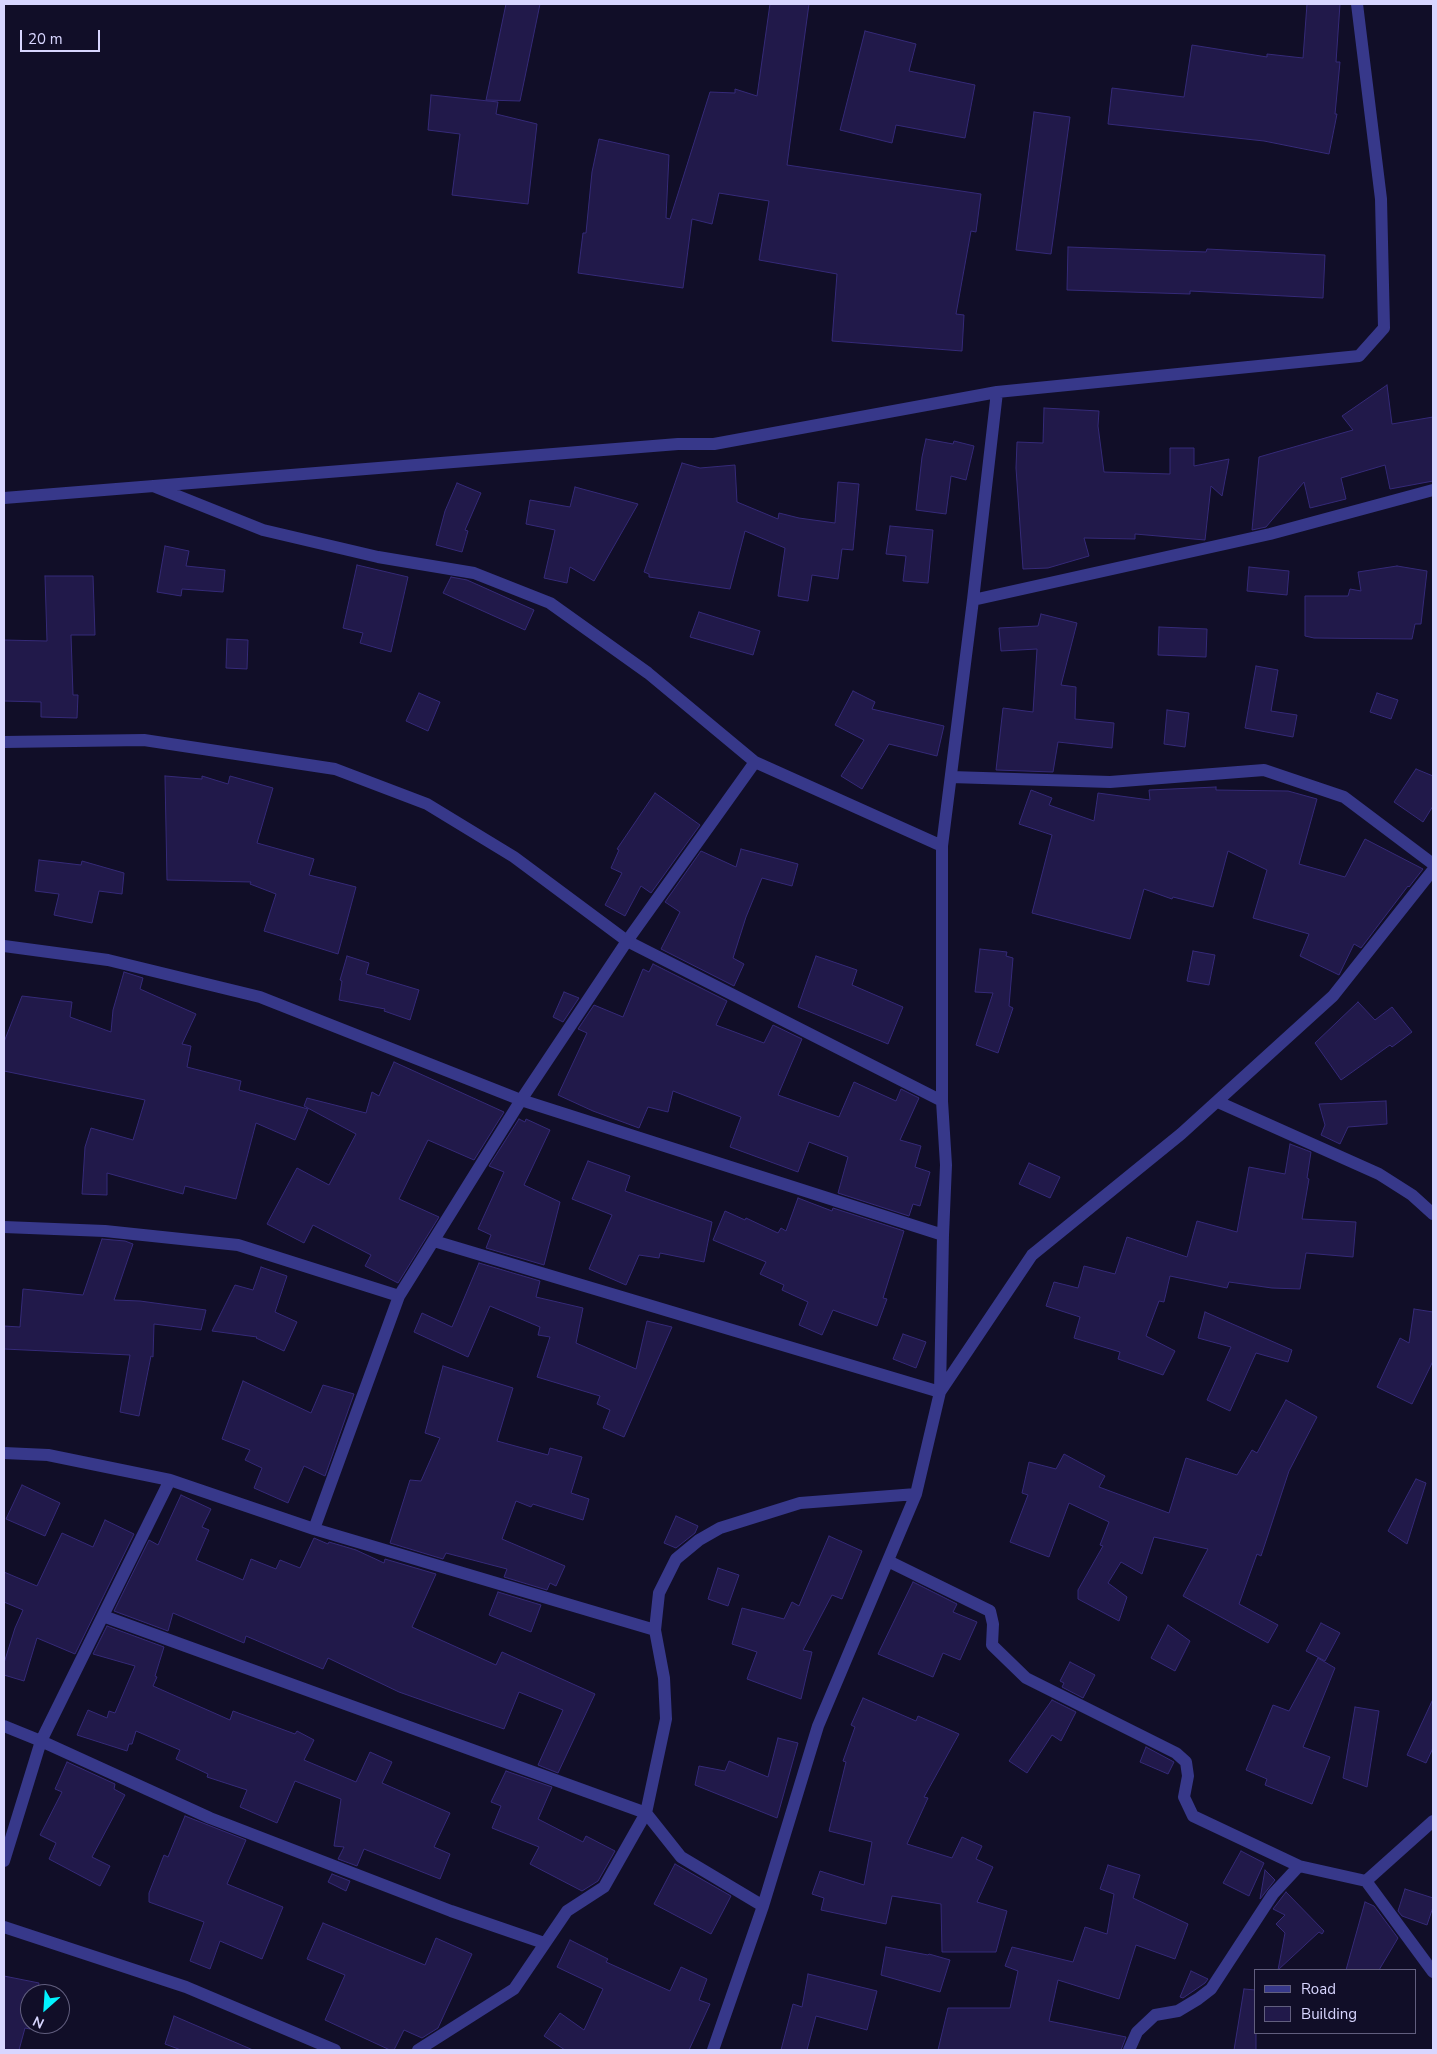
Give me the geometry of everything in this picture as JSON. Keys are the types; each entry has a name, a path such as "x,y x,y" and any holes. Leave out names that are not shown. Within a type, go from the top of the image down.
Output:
{"street":[{"path":"4,498 678,444 714,444 996,392 1359,356 1384,328 1381,199 1357,4"},
{"path":"712,2050 763,1906 818,1726 916,1494 940,1392 946,1165 942,1101 942,846 973,600 996,392"},
{"path":"150,485 263,530 378,557 474,573 550,603 648,673 755,762 942,846"},
{"path":"973,600 1270,534 1433,490"},
{"path":"4,742 144,740 336,770 427,804 514,857 627,941 942,1101"},
{"path":"314,1529 399,1296 521,1100 627,941 755,762"},
{"path":"951,777 1110,782 1264,770 1344,797 1433,864"},
{"path":"940,1392 1032,1255 1182,1134 1333,996 1433,870"},
{"path":"4,946 108,960 260,997 521,1100 943,1235"},
{"path":"1218,1102 1379,1174 1412,1196 1433,1214"},
{"path":"4,1227 105,1231 238,1245 399,1296"},
{"path":"434,1241 940,1392"},
{"path":"4,1453 48,1455 170,1480 314,1529 655,1630"},
{"path":"4,1861 42,1741 170,1480"},
{"path":"418,2050 514,1989 568,1910 604,1887 646,1813 666,1719 664,1678 655,1630 659,1593 676,1559 699,1540 720,1528 800,1504 916,1494"},
{"path":"888,1560 990,1610 993,1624 992,1645 1026,1678 1176,1753 1186,1762 1188,1776 1184,1797 1193,1816 1300,1866 1366,1882 1433,1972"},
{"path":"103,1616 646,1813 680,1857 763,1906"},
{"path":"4,1726 42,1741 210,1818 451,1910 544,1943"},
{"path":"1366,1882 1433,1821"},
{"path":"1129,2050 1137,2032 1155,2015 1178,2011 1211,1989 1273,1894 1300,1866"},
{"path":"4,1927 186,1987 335,2050"}],"building":[{"path":"506,4 540,4 520,101 486,100"},
{"path":"770,4 809,4 787,165 981,194 976,232 971,231 956,314 964,315 962,351 832,341 837,274 759,260 769,201 719,193 712,224 692,219 683,288 578,273 583,233 586,233 592,172 599,139 669,155 666,218 670,219 710,92 735,93 735,89 757,96"},
{"path":"1307,4 1340,4 1336,62 1340,62 1335,114 1337,114 1329,154 1264,141 1108,124 1112,88 1184,97 1192,45 1267,57 1267,54 1303,58"},
{"path":"865,31 916,44 909,71 975,85 965,138 896,125 892,143 840,130"},
{"path":"431,95 498,102 496,114 537,124 528,204 452,195 460,134 428,130"},
{"path":"1034,112 1070,117 1051,254 1016,250"},
{"path":"1068,247 1206,252 1207,249 1325,255 1323,298 1190,291 1190,294 1067,290"},
{"path":"1387,385 1392,424 1433,417 1433,481 1390,489 1385,465 1341,478 1346,499 1310,508 1304,482 1266,527 1252,530 1259,457 1353,430 1342,416"},
{"path":"1044,408 1099,411 1098,426 1104,472 1170,474 1170,448 1194,448 1194,466 1229,459 1222,496 1211,486 1205,540 1135,534 1135,539 1084,538 1089,556 1048,568 1023,569 1016,468 1017,442 1043,443"},
{"path":"926,439 953,444 954,441 974,446 966,480 951,476 946,514 916,510"},
{"path":"682,463 700,468 735,465 737,502 778,519 779,513 835,523 838,482 859,484 853,550 842,549 838,579 812,575 808,601 778,596 785,548 745,531 730,589 649,577 649,574 644,572"},
{"path":"457,483 481,493 465,530 468,531 462,552 436,545 445,511"},
{"path":"575,487 638,504 594,581 570,567 567,583 544,578 555,530 526,524 530,500 570,507"},
{"path":"890,526 933,530 928,583 903,581 906,556 886,554"},
{"path":"165,546 189,551 186,566 225,570 223,592 182,589 181,596 157,592"},
{"path":"357,565 408,577 391,652 360,643 363,633 343,628"},
{"path":"1397,566 1427,571 1421,624 1415,624 1412,639 1314,638 1305,636 1305,596 1348,596 1350,589 1361,591 1358,572"},
{"path":"1249,567 1289,571 1287,595 1247,591"},
{"path":"45,576 93,576 95,635 71,635 73,695 78,695 77,718 41,717 41,702 4,701 4,640 47,641"},
{"path":"451,577 467,580 534,610 525,630 443,593"},
{"path":"699,612 760,631 753,655 690,637"},
{"path":"1041,614 1077,623 1061,685 1076,687 1075,719 1114,723 1112,748 1058,742 1053,772 996,770 1003,708 1033,712 1037,649 1001,651 999,628 1038,626"},
{"path":"1159,627 1207,629 1206,657 1158,655"},
{"path":"227,639 248,640 247,669 226,668"},
{"path":"1256,666 1278,670 1271,711 1297,715 1293,737 1245,728"},
{"path":"853,691 875,702 872,709 944,726 937,756 889,744 862,789 841,776 864,740 835,725"},
{"path":"419,693 440,702 428,731 406,721"},
{"path":"1377,693 1398,700 1391,719 1370,712"},
{"path":"1167,710 1189,713 1185,747 1164,744"},
{"path":"1416,769 1433,776 1433,806 1423,822 1394,802"},
{"path":"165,776 202,779 202,776 228,784 230,776 273,788 257,843 314,859 309,875 356,887 338,954 264,931 276,894 250,884 251,882 167,880"},
{"path":"1216,787 1216,790 1288,791 1317,799 1299,864 1345,877 1365,839 1423,869 1361,948 1354,944 1339,975 1300,956 1309,934 1253,918 1267,870 1228,851 1213,907 1173,897 1172,899 1144,889 1130,939 1032,913 1052,835 1019,824 1031,790 1052,798 1049,805 1094,821 1098,793 1150,800 1149,790"},
{"path":"655,793 700,825 651,893 641,886 625,916 605,905 622,873 611,868 619,850 617,849"},
{"path":"741,849 798,864 792,886 762,878 746,917 733,958 744,964 734,986 661,949 680,912 665,902 701,851 736,867"},
{"path":"39,860 81,865 82,861 124,873 122,894 99,891 92,923 54,915 59,894 35,891"},
{"path":"980,949 1007,952 1006,956 1013,958 1009,1006 1013,1008 998,1053 976,1045 993,993 975,992"},
{"path":"1193,951 1215,955 1209,985 1187,981"},
{"path":"347,956 369,963 366,974 419,990 410,1020 384,1011 385,1009 339,1000 342,981 340,980"},
{"path":"816,956 857,970 852,985 903,1007 888,1044 798,1007"},
{"path":"653,964 727,1001 716,1025 764,1043 773,1025 802,1039 778,1095 839,1117 854,1082 896,1101 901,1089 919,1098 900,1140 921,1146 915,1167 930,1172 920,1206 913,1204 909,1216 838,1193 848,1157 809,1142 798,1172 730,1147 741,1117 673,1091 668,1112 648,1107 639,1128 593,1111 558,1095 587,1033 578,1029 594,1005 623,1017 643,969 649,972"},
{"path":"124,972 143,978 140,989 196,1014 182,1044 191,1046 187,1067 241,1081 239,1090 308,1109 295,1140 256,1123 236,1199 185,1186 183,1194 107,1173 107,1195 82,1194 85,1147 91,1128 133,1140 145,1100 4,1071 4,1042 22,996 72,1002 70,1017 111,1032 113,1010"},
{"path":"564,992 579,998 563,1022 553,1017"},
{"path":"1358,1002 1375,1020 1392,1007 1412,1032 1392,1047 1390,1045 1341,1080 1315,1043"},
{"path":"394,1062 504,1112 474,1160 428,1140 399,1199 439,1217 398,1283 365,1266 371,1255 313,1225 304,1243 267,1224 297,1168 329,1185 356,1134 304,1106 307,1098 366,1113 372,1092 379,1096"},
{"path":"1386,1101 1387,1124 1348,1127 1340,1144 1321,1135 1325,1125 1319,1104"},
{"path":"519,1119 525,1122 526,1119 550,1130 524,1185 560,1202 544,1265 486,1248 491,1235 478,1229 504,1172 489,1166"},
{"path":"1290,1144 1311,1152 1307,1178 1309,1179 1302,1219 1356,1222 1353,1257 1306,1253 1300,1289 1272,1288 1229,1282 1227,1288 1170,1276 1164,1302 1159,1301 1146,1336 1175,1351 1163,1375 1118,1359 1120,1352 1074,1338 1080,1317 1046,1306 1054,1282 1078,1288 1084,1266 1115,1274 1127,1237 1187,1257 1197,1221 1237,1232 1249,1167 1285,1174"},
{"path":"588,1161 630,1176 625,1191 712,1222 704,1262 660,1253 659,1258 639,1255 626,1285 589,1269 612,1215 572,1199"},
{"path":"1029,1163 1060,1177 1050,1198 1019,1184"},
{"path":"798,1198 832,1211 833,1208 904,1231 883,1298 887,1299 877,1326 833,1310 822,1335 799,1325 808,1302 782,1290 784,1285 760,1274 766,1262 713,1240 725,1211 745,1220 746,1218 778,1233 781,1228 786,1231"},
{"path":"102,1239 125,1241 133,1244 114,1300 140,1301 206,1310 201,1330 154,1324 153,1357 151,1356 139,1416 120,1412 130,1355 4,1349 4,1326 20,1327 23,1289 83,1295"},
{"path":"479,1263 540,1281 536,1297 583,1308 576,1343 636,1369 647,1321 672,1327 624,1437 603,1428 610,1410 597,1404 600,1396 537,1377 550,1337 538,1335 540,1327 490,1306 468,1357 414,1332 422,1313 452,1327"},
{"path":"261,1267 287,1276 275,1312 297,1322 284,1351 257,1337 212,1331 235,1285 253,1290"},
{"path":"1414,1309 1433,1312 1433,1361 1412,1404 1377,1387 1400,1338 1409,1343"},
{"path":"1205,1312 1292,1350 1288,1362 1256,1353 1230,1411 1207,1400 1231,1347 1198,1338"},
{"path":"903,1334 926,1342 916,1368 893,1359"},
{"path":"443,1366 513,1388 497,1441 548,1455 550,1448 582,1457 571,1493 589,1499 583,1520 533,1504 531,1507 516,1501 502,1539 565,1566 556,1586 550,1583 547,1590 504,1577 507,1569 446,1553 443,1559 390,1543 410,1480 421,1481 440,1438 425,1433"},
{"path":"243,1381 311,1413 323,1385 354,1394 325,1476 304,1466 288,1503 254,1488 262,1468 245,1460 250,1450 222,1439"},
{"path":"1286,1400 1317,1417 1289,1471 1261,1556 1257,1554 1239,1604 1278,1625 1268,1643 1183,1596 1208,1549 1154,1537 1142,1574 1121,1562 1108,1583 1127,1597 1119,1621 1078,1599 1078,1590 1103,1546 1100,1545 1109,1522 1069,1503 1049,1557 1010,1542 1028,1495 1022,1493 1029,1462 1056,1469 1064,1454 1105,1476 1099,1487 1169,1513 1186,1458 1237,1475 1252,1450 1257,1453"},
{"path":"1416,1479 1426,1483 1407,1544 1388,1531"},
{"path":"22,1485 60,1503 45,1536 6,1519"},
{"path":"181,1495 211,1509 202,1527 209,1530 196,1560 243,1580 251,1559 276,1569 280,1560 300,1568 314,1538 328,1544 329,1542 356,1550 384,1563 385,1559 436,1574 412,1627 496,1665 502,1652 595,1694 558,1773 538,1765 563,1710 519,1692 504,1729 399,1692 328,1658 323,1669 246,1636 244,1643 173,1613 168,1631 114,1611 149,1540 158,1545"},
{"path":"676,1516 698,1526 695,1533 676,1548 664,1543"},
{"path":"105,1520 134,1534 75,1654 37,1638 24,1681 4,1675 4,1663 23,1610 4,1602 4,1572 37,1586 62,1533 93,1547"},
{"path":"829,1536 862,1551 842,1599 832,1595 803,1650 812,1652 801,1699 747,1679 757,1652 732,1644 742,1608 784,1619 792,1602 799,1606"},
{"path":"718,1568 739,1575 728,1606 708,1599"},
{"path":"913,1582 957,1604 953,1612 977,1622 960,1660 943,1653 933,1677 878,1654"},
{"path":"498,1592 541,1605 531,1632 489,1615"},
{"path":"1321,1623 1340,1633 1325,1661 1306,1651"},
{"path":"1168,1625 1190,1641 1175,1671 1151,1658"},
{"path":"107,1626 164,1647 153,1686 230,1720 233,1711 295,1734 297,1731 314,1740 304,1760 356,1782 370,1752 392,1762 382,1783 450,1813 434,1847 450,1854 440,1879 364,1849 357,1866 338,1859 344,1847 334,1846 341,1799 295,1781 277,1823 240,1807 247,1790 207,1777 208,1774 176,1759 180,1750 136,1731 132,1744 129,1744 127,1751 77,1735 88,1710 107,1718 109,1711 115,1713 135,1666 93,1654"},
{"path":"1318,1658 1335,1668 1303,1747 1330,1757 1312,1804 1265,1785 1267,1779 1246,1770 1273,1705 1289,1711"},
{"path":"1070,1662 1095,1675 1083,1698 1062,1687 1064,1683 1060,1681"},
{"path":"863,1698 916,1721 918,1716 959,1734 924,1797 928,1798 907,1844 952,1858 962,1837 982,1846 976,1859 993,1867 977,1902 1007,1911 996,1952 942,1952 941,1904 892,1896 886,1924 821,1910 824,1898 812,1894 820,1871 864,1885 872,1842 829,1831 846,1762 843,1761 855,1727 851,1725"},
{"path":"1433,1699 1433,1748 1426,1763 1407,1755"},
{"path":"1052,1700 1076,1712 1061,1741 1052,1735 1027,1773 1009,1761"},
{"path":"1355,1707 1379,1711 1367,1787 1343,1778"},
{"path":"778,1738 798,1743 777,1818 695,1785 699,1766 725,1771 729,1761 768,1777"},
{"path":"1146,1747 1174,1762 1168,1774 1140,1762"},
{"path":"67,1762 115,1784 114,1789 125,1795 92,1857 110,1866 100,1886 49,1859 56,1843 40,1835 62,1792 55,1789"},
{"path":"506,1771 552,1787 538,1819 583,1842 586,1836 615,1851 598,1881 582,1891 530,1864 539,1847 492,1828 501,1806 491,1802"},
{"path":"185,1816 246,1840 227,1884 283,1907 262,1959 220,1941 210,1969 190,1961 204,1922 149,1902 149,1893 164,1855 168,1857"},
{"path":"1241,1851 1264,1863 1249,1896 1223,1883"},
{"path":"675,1864 731,1896 711,1934 654,1904"},
{"path":"1108,1865 1140,1875 1133,1898 1188,1924 1175,1959 1136,1945 1119,1999 1058,1980 1049,2021 1126,2037 1121,2050 938,2050 948,2008 1010,2008 1018,1971 1005,1966 1012,1947 1073,1962 1085,1927 1107,1934 1114,1894 1100,1889"},
{"path":"1265,1870 1275,1880 1260,1899"},
{"path":"332,1874 350,1881 346,1891 328,1882"},
{"path":"1405,1889 1433,1898 1433,1907 1427,1925 1402,1916 1398,1911"},
{"path":"1286,1892 1324,1931 1322,1934 1319,1932 1279,1969 1285,1933 1276,1924 1285,1915 1273,1909"},
{"path":"1365,1902 1374,1906 1398,1938 1380,1969 1346,1969"},
{"path":"323,1923 425,1965 436,1938 472,1954 438,2028 422,2038 404,2030 394,2050 390,2050 325,2020 345,1975 307,1959"},
{"path":"570,1940 608,1959 606,1962 670,1991 681,1967 707,1979 699,2000 710,2004 689,2050 565,2050 544,2036 560,2013 584,2030 603,1989 557,1967"},
{"path":"886,1947 929,1954 950,1960 940,1992 881,1975"},
{"path":"1191,1971 1208,1979 1183,1998 1180,1997"},
{"path":"808,1974 877,1991 867,2030 816,2016 807,2050 781,2050 793,2004 802,2007"},
{"path":"4,1976 39,1983 20,1984 20,2034 23,2034 19,2050 4,2050"},
{"path":"1244,1989 1254,1990 1256,2050 1234,2050"},
{"path":"174,2016 253,2050 181,2050 165,2044"}]}
